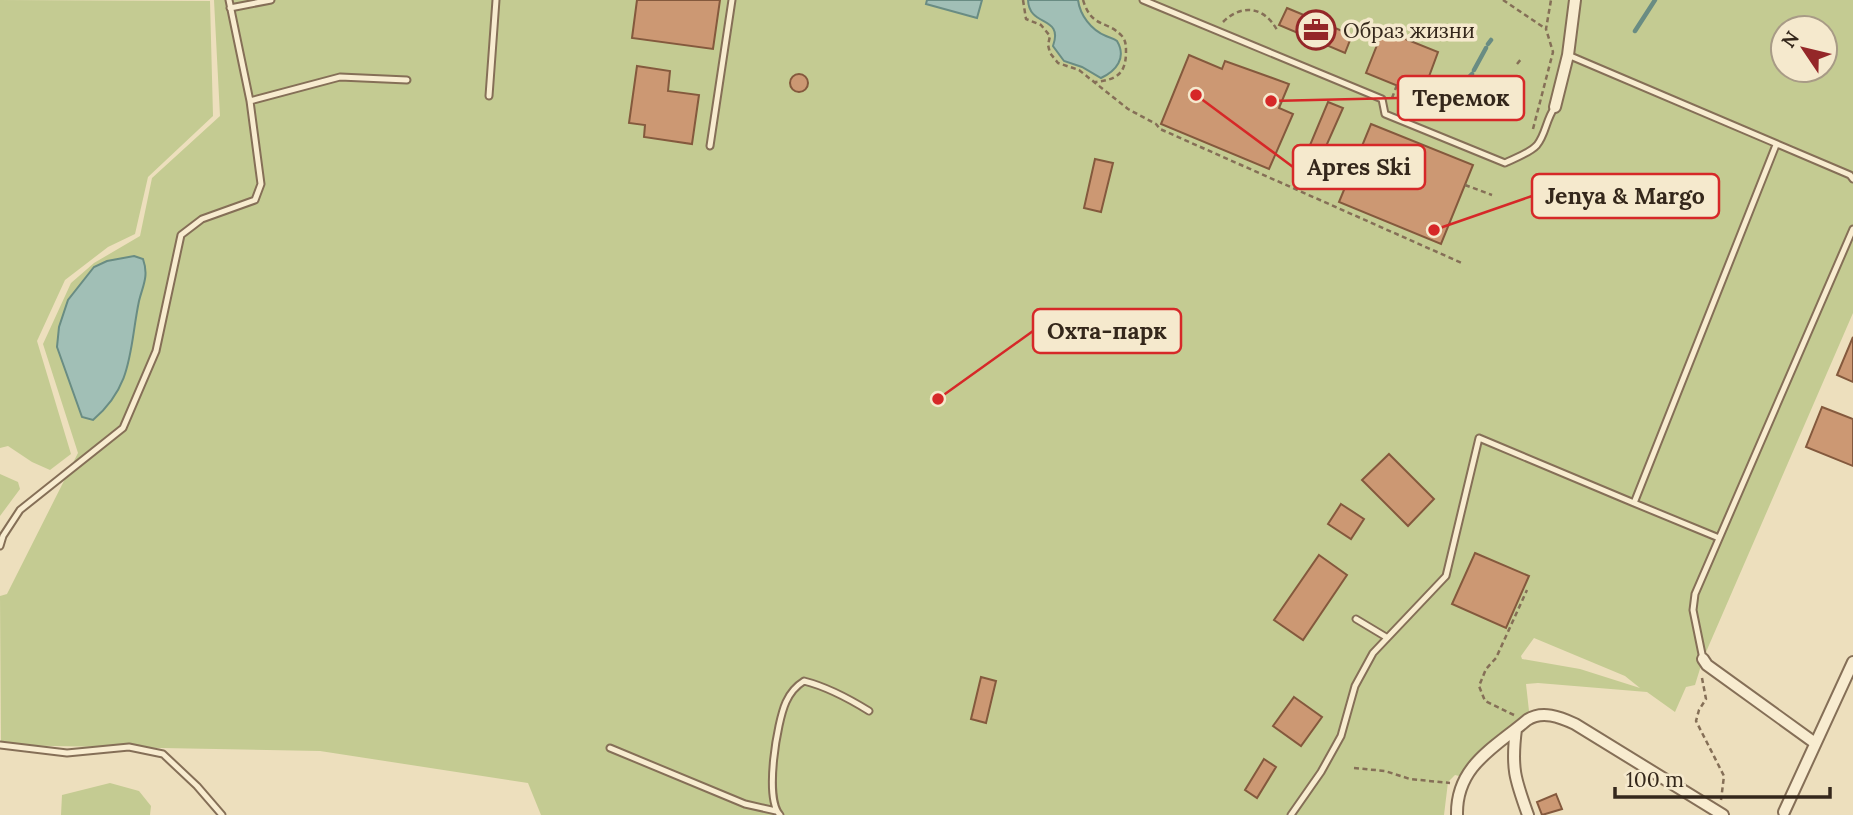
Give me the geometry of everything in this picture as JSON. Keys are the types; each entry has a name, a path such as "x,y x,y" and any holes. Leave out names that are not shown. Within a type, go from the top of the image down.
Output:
{"street":[{"path":"1555,107 1567,55 1574,0"},
{"path":"1705,662 1815,743"},
{"path":"1784,812 1853,662"},
{"path":"1457,815 1462,779 1486,752 1527,720 1545,715 1559,717 1575,724 1721,813"},
{"path":"1516,729 1514,775 1528,815"}],"lane":[{"path":"0,546 3,536 20,510 123,428 156,351 181,235 202,219 255,200 261,184 250,100 229,0"},
{"path":"230,8 271,0"},
{"path":"489,96 496,0"},
{"path":"710,146 732,0"},
{"path":"1143,0 1382,99 1385,114 1505,163 1534,148 1548,115 1555,107"},
{"path":"1567,55 1850,175 1853,179"},
{"path":"250,100 340,77 407,80"},
{"path":"1634,503 1776,145"},
{"path":"1705,662 1693,610 1695,594 1853,229"},
{"path":"1291,815 1342,736 1355,687 1373,653 1385,637 1446,576 1479,438 1719,538"},
{"path":"1356,619 1385,637"},
{"path":"610,748 745,804 778,813 773,778 775,744 786,701 796,687 804,681 815,684 844,695 869,711"},
{"path":"0,745 66,753 128,747 163,754 197,786 222,815"}],"path":[{"path":"1023,0 1026,19 1041,26 1050,37 1050,53 1058,63 1079,71 1128,109 1156,124 1160,129 1464,264"},
{"path":"1083,0 1091,18 1122,36 1126,45 1126,62 1117,76 1111,80 1094,82"},
{"path":"1503,0 1546,29"},
{"path":"1531,137 1553,52 1546,29 1551,0"},
{"path":"1213,29 1233,12 1244,9 1266,15 1277,30"},
{"path":"1413,42 1422,24"},
{"path":"1517,64 1522,58"},
{"path":"1465,185 1492,195"},
{"path":"1527,590 1496,658 1486,669 1479,686 1485,701 1527,720"},
{"path":"1705,662 1701,681 1706,699 1696,721 1724,776 1721,813"},
{"path":"1354,768 1385,771 1410,779 1461,786"}],"green space":[{"path":"0,0 210,1 213,116 148,177 135,234 108,247 65,280 37,341 71,454 50,470 8,446 0,448"},
{"path":"214,0 1853,0 1853,313 1703,659 1695,685 1686,687 1675,712 1647,692 1526,684 1529,711 1524,716 1525,719 1479,755 1459,776 1455,775 1448,782 1444,815 541,815 528,783 320,751 1,745 0,596 7,594 78,453 43,344 71,283 94,263 140,236 152,178 220,116","holes":["1534,638 1625,676 1640,688 1580,669 1522,659 1521,656"]},
{"path":"0,474 18,482 20,489 0,516"},
{"path":"110,783 139,791 151,806 150,815 61,815 62,795"}],"water":[{"path":"927,0 982,0 977,18 926,4"},
{"path":"1028,0 1078,0 1081,11 1091,26 1117,41 1121,53 1115,68 1101,78 1064,61 1053,46 1054,30 1034,15"},
{"path":"134,256 143,259 145,276 128,365 123,380 106,407 93,420 82,417 57,347 59,327 68,300 94,267 107,261"}],"building":[{"path":"637,0 720,0 713,49 632,38"},
{"path":"1287,8 1352,35 1345,53 1279,25"},
{"path":"1383,30 1438,52 1427,82 1434,85 1427,103 1411,97 1413,92 1366,73"},
{"path":"1189,55 1222,69 1225,61 1289,84 1279,108 1293,114 1269,169 1161,124"},
{"path":"637,66 670,71 668,91 699,95 692,144 644,137 645,125 629,123"},
{"path":"799,74 807,79 808,83 803,91 799,92 791,87 790,83 795,75"},
{"path":"1328,102 1343,108 1308,187 1295,181"},
{"path":"1371,124 1473,165 1441,244 1339,202"},
{"path":"1095,159 1113,163 1101,212 1084,208"},
{"path":"1853,337 1853,382 1837,375"},
{"path":"1822,407 1853,419 1853,466 1806,447"},
{"path":"1389,454 1434,499 1408,526 1362,480"},
{"path":"1341,504 1364,519 1351,539 1328,524"},
{"path":"1475,553 1529,576 1506,628 1452,604"},
{"path":"1319,555 1347,575 1303,640 1274,620"},
{"path":"981,677 996,681 986,723 971,719"},
{"path":"1294,697 1322,717 1301,746 1273,726"},
{"path":"1264,759 1276,767 1257,798 1245,790"},
{"path":"1556,794 1562,809 1542,815 1537,802"}],"waterway":[{"path":"1635,31 1655,0"},
{"path":"1488,44 1491,40"},
{"path":"1474,70 1486,48"}],"place":[{"name":"Образ жизни","path":"1316,30"},
{"name":"Apres Ski","path":"1196,95"},
{"name":"Теремок","path":"1271,101"},
{"name":"Jenya & Margo","path":"1434,230"},
{"name":"Охта-парк","path":"938,399"}]}
